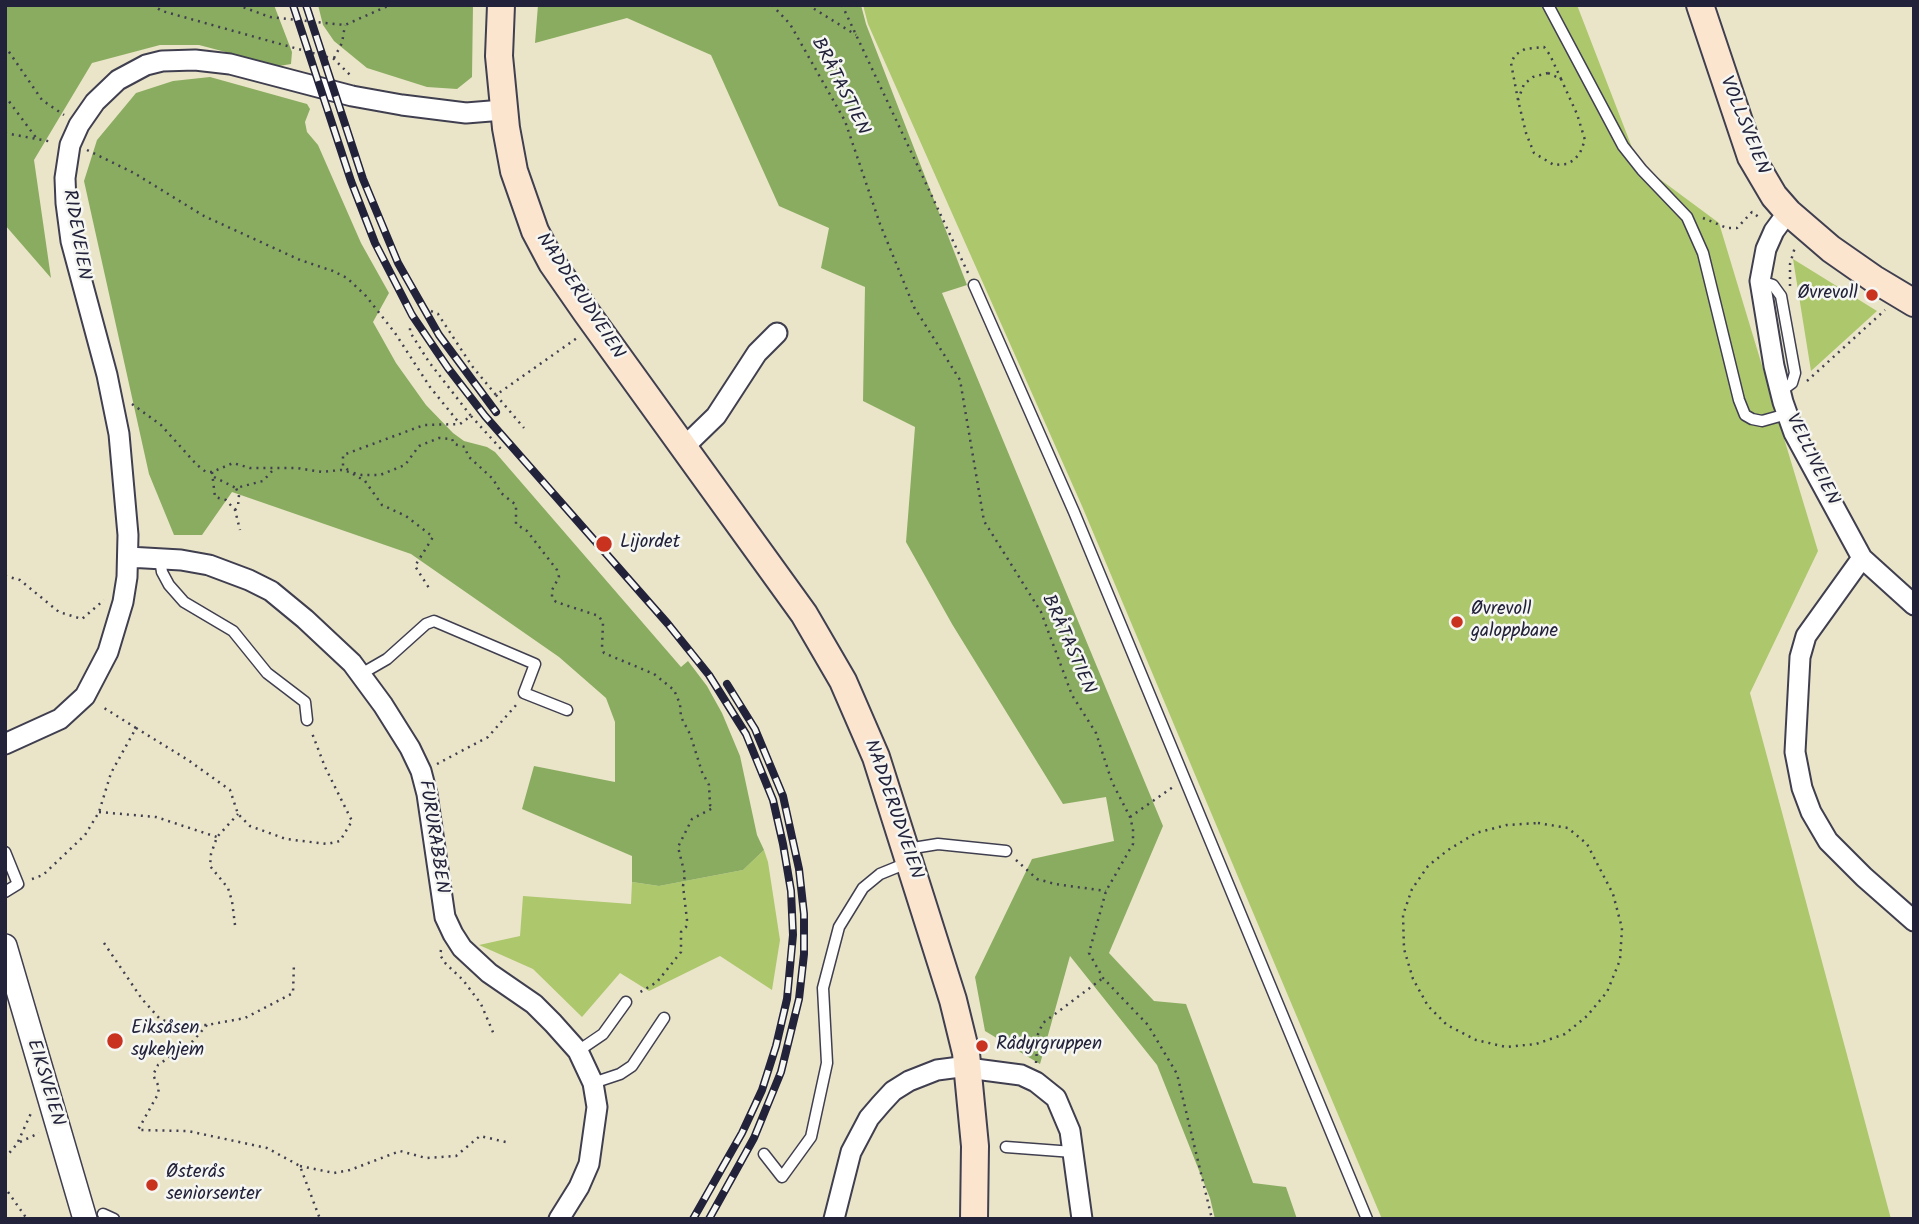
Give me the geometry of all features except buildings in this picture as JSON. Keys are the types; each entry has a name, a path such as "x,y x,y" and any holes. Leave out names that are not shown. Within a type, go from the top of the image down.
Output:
{"main road":[{"name":"NADDERUDVEIEN","path":"501,5 499,56 503,110 514,171 542,244 567,285 786,588 824,647 860,718 908,856 955,1007 969,1068 975,1146 974,1219"},
{"name":"VOLLSVEIEN","path":"1700,5 1751,157 1774,196 1781,221 1831,249 1907,299"}],"street":[{"name":"RIDEVEIEN","path":"5,744 60,719 85,696 101,668 116,630 123,602 128,556 123,471 114,409 68,220 65,178 70,145 79,125 95,102 118,79 130,72 162,61 195,60 230,64 352,96 402,105 466,113 503,110"},
{"name":"VELLIVEIEN","path":"1781,221 1761,264 1760,281 1773,366 1794,433 1862,558 1914,605"},
{"path":"684,447 716,416 757,353 777,333"},
{"name":"FURURABBEN","path":"128,556 209,565 271,591 305,619 361,674 410,748 421,771 427,794 443,906 453,934 462,948 489,973 534,1004 578,1051 593,1083 597,1107 589,1164 579,1187 559,1219"},
{"path":"1862,558 1806,636 1800,657 1795,752 1802,788 1811,812 1828,841 1914,921"},
{"name":"EIKSVEIEN","path":"5,946 94,1216"},
{"path":"834,1219 852,1152 869,1118 893,1091 923,1074 948,1068 1011,1072 1050,1092 1062,1106 1070,1131 1082,1219"}],"lane":[{"path":"1548,5 1623,146 1687,217 1703,253 1745,415 1762,421 1784,403"},
{"path":"974,285 1074,512 1367,1219"},
{"path":"160,559 162,572 169,585 184,602 233,631 267,673 305,702 307,720"},
{"path":"361,674 387,659 426,624 434,621 535,664 524,693 567,710"},
{"path":"764,1154 782,1177 811,1137 827,1063 823,988 839,928 863,888 908,856 937,844 1006,851"},
{"path":"5,852 19,884 5,892"},
{"path":"578,1051 603,1034 626,1002"},
{"path":"593,1083 620,1074 632,1066 664,1018"},
{"path":"1006,1147 1073,1152"},
{"path":"94,1216 114,1219"}],"path":[{"path":"152,5 162,11 334,59 354,80 352,96"},
{"path":"237,5 270,17 345,25 390,5"},
{"name":"BRÅTASTIEN","path":"772,5 790,24 845,121 880,224 914,307 960,380 984,521 1041,612 1072,695 1096,733 1112,782 1130,817 1133,844 1107,891 1089,953 1103,978 1148,1025 1177,1074 1212,1219"},
{"path":"808,5 858,36"},
{"path":"842,5 974,285"},
{"path":"334,59 342,43 345,25"},
{"path":"5,46 43,100 79,125"},
{"path":"1544,47 1561,79 1585,140 1580,153 1567,164 1554,165 1534,153 1526,133 1511,63 1515,55 1525,49 1544,47"},
{"path":"1518,100 1524,84 1533,77 1548,73 1561,79"},
{"path":"5,96 37,139"},
{"path":"5,132 70,145 102,156 204,216 300,260 347,278 366,296 395,333 430,387 460,424"},
{"path":"1687,217 1699,216 1727,228 1737,228 1752,212 1781,221"},
{"path":"1784,403 1907,299"},
{"path":"431,311 438,314 472,366 524,428"},
{"path":"410,324 410,332 429,362 501,449"},
{"path":"496,395 586,331"},
{"path":"130,401 135,408 169,433 197,465 236,488 239,495 235,510"},
{"path":"429,588 415,566 433,537 406,516 382,505 365,481 343,466 343,455 424,425 460,424 471,416"},
{"path":"213,474 233,463 250,468 297,468 322,472 341,470 380,475 405,466 419,446 439,438 452,439 454,444 461,444 468,456 493,479 501,493 516,505 516,524 527,531 553,562 559,577 552,590 552,597 556,602 599,616 603,622 604,653 654,674 674,690 680,704 681,717 709,785 710,805 713,808 692,819 677,847 685,875 683,886 687,920 686,927 681,932 681,952 657,982 626,1002"},
{"path":"236,488 263,481 275,469"},
{"path":"213,474 215,497 226,500 235,510 240,530"},
{"path":"5,576 20,580 59,612 82,619 108,597"},
{"path":"421,771 488,737 524,693"},
{"path":"85,696 230,790 238,814 250,826 286,839 327,844 340,841 352,821 325,767 307,720"},
{"path":"19,884 43,875 85,835 99,812 111,774 136,728"},
{"path":"1130,817 1185,779"},
{"path":"99,812 156,817 217,837"},
{"path":"235,925 228,888 210,866 217,837 238,814"},
{"path":"1538,823 1568,828 1587,844 1613,894 1622,928 1620,960 1607,992 1587,1016 1565,1034 1536,1044 1506,1046 1476,1040 1447,1026 1429,1006 1413,979 1404,949 1403,915 1412,889 1428,866 1476,833 1507,825 1538,823"},
{"path":"1006,851 1037,879 1107,891"},
{"path":"453,934 441,946 440,955 481,1004 495,1037"},
{"path":"104,943 142,999 159,1018 174,1025 207,1026 245,1018 293,993 294,963"},
{"path":"1029,1079 1035,1065 1038,1034 1043,1023 1103,978"},
{"path":"207,1026 193,1041 158,1065 153,1075 159,1087 158,1094 138,1130 188,1130 267,1147 300,1166 334,1173 350,1170 400,1151 426,1157 456,1156 480,1136 510,1143"},
{"path":"5,1158 17,1144 34,1104"},
{"path":"17,1144 44,1131"},
{"path":"300,1166 320,1219"},
{"path":"8,1192 27,1219"}],"green space":[{"path":"5,5 274,5 292,52 291,64 279,66 199,45 160,45 92,63 34,160 51,278 5,225"},
{"path":"318,5 473,5 472,77 457,89 427,87 367,68 334,41 323,25"},
{"path":"538,5 861,5 967,285 942,293 1163,826 1109,953 1154,1001 1186,1004 1253,1183 1286,1187 1297,1219 1215,1219 1210,1198 1157,1065 1070,956 1040,1064 985,1031 975,977 1032,859 1114,841 1106,797 1063,804 952,624 906,542 915,427 863,401 865,287 821,268 829,228 779,206 711,55 627,18 535,43"},
{"name":"Øvrevoll galoppbane","path":"863,5 1577,5 1638,163 1719,223 1818,551 1750,693 1891,1219 1382,1219 1082,506 868,24"},
{"path":"210,77 307,104 310,109 305,122 307,132 318,145 361,243 389,293 373,322 396,363 426,405 453,433 464,441 495,452 681,667 688,661 707,686 740,756 757,835 764,850 743,870 659,886 632,882 632,856 522,809 534,766 615,782 615,722 606,698 559,657 411,554 232,492 202,535 174,535 149,474 84,181 97,140 136,93 173,81"},
{"path":"1793,259 1877,311 1811,371"},
{"path":"764,850 780,940 772,990 720,956 649,991 620,973 582,1017 533,969 479,945 520,936 523,896 631,904 632,882 659,886 743,870"}],"railway":[{"path":"293,5 351,181 375,243 412,315 485,416 668,624 709,675 746,734 773,800 791,891 793,935 787,999 762,1090 742,1133 693,1219"},
{"path":"306,5 363,179 398,263 439,335 496,412"},
{"path":"709,1219 754,1138 781,1072 799,999 804,954 804,914 799,869 783,796 755,729 727,684"}],"place":[{"name":"Øvrevoll","path":"1872,295"},
{"name":"Lijordet","path":"604,544"},
{"name":"Øvrevoll galoppbane","path":"1457,622"},
{"name":"Eiksåsen sykehjem","path":"115,1041"},
{"name":"Rådyrgruppen","path":"982,1046"},
{"name":"Østerås seniorsenter","path":"152,1185"}]}
